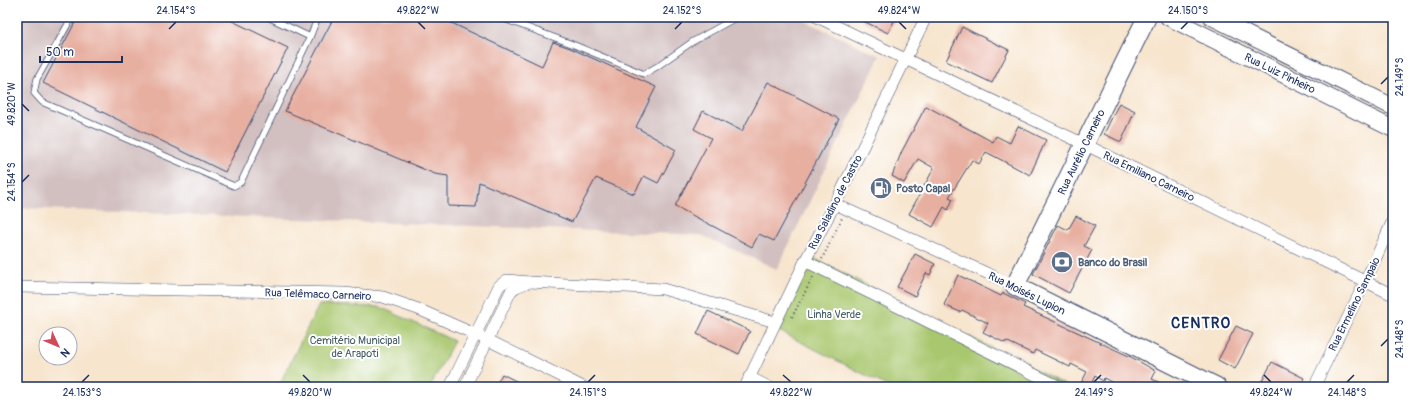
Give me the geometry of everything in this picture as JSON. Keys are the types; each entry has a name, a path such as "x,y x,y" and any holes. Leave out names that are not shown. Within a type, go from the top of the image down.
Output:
{"main road":[{"name":"Rua Aurélio Carneiro","path":"1015,286 1147,17"},
{"name":"Rua Moisés Lupion","path":"1015,286 1217,387"}],"street":[{"name":"Rua Emiliano Carneiro","path":"817,17 1084,144 1393,295"},
{"name":"Rua Saladino de Castro","path":"747,382 775,322 835,204 926,17"},
{"name":"Rua Luiz Pinheiro","path":"1168,17 1393,129"},
{"name":"Rua Luiz Pinheiro","path":"1212,17 1393,107"},
{"name":"Rua Moisés Lupion","path":"835,204 1015,286"},
{"name":"Rua Ermelino Sampaio","path":"1314,387 1365,282 1393,220"},
{"path":"805,261 1060,387"},
{"path":"450,387 499,286 507,280 663,288 775,322"},
{"path":"465,387 511,291 516,287 530,282"},
{"name":"Rua Telêmaco Carneiro","path":"17,287 344,293 383,297 418,308 584,387"},
{"path":"747,382 768,387"}],"lane":[{"path":"72,17 37,79 34,93 42,102 234,186 241,182 310,37 318,17"},
{"path":"268,17 310,37"},
{"path":"498,17 572,44 644,74 692,42 737,17"}],"path":[{"path":"789,322 818,268 846,209"}],"shaded area":[{"path":"17,17 797,17 880,56 777,269 701,235 17,208"}],"green space":[{"name":"Linha Verde","path":"813,258 1069,387 889,387 777,330"},
{"name":"Cemitério Municipal de Arapoti","path":"319,305 380,307 454,341 430,387 278,387"}],"building":[{"path":"78,17 224,17 288,48 225,172 43,83"},
{"path":"334,17 439,17 542,66 553,42 570,48 656,87 636,127 676,150 658,183 644,176 634,194 596,178 572,222 479,182 476,207 448,206 448,176 435,174 285,111"},
{"path":"855,17 896,17 888,33"},
{"path":"962,27 1009,50 992,83 946,61"},
{"path":"768,82 839,119 774,241 759,234 752,247 675,206 711,138 694,129 703,111 742,131"},
{"path":"1119,103 1135,111 1121,142 1104,134"},
{"path":"926,106 993,142 996,136 1010,143 1018,126 1046,140 1030,175 986,152 979,164 972,160 949,197 953,199 948,210 944,207 933,227 909,214 934,168 918,159 904,183 892,176 902,151"},
{"name":"Banco do Brasil","path":"1076,216 1095,226 1084,246 1092,250 1069,293 1033,274 1058,225 1068,230"},
{"path":"915,254 935,264 930,275 926,273 915,296 897,287"},
{"path":"958,275 1001,296 1003,293 1025,304 1023,307 1131,357 1156,371 1152,379 1168,387 1120,387 1104,378 1103,381 1095,376 1090,387 1079,387 1087,372 1071,364 1070,367 1035,350 1033,354 1006,341 1005,343 983,332 988,323 962,310 960,312 944,305"},
{"path":"708,311 750,331 739,354 697,334"},
{"path":"1236,326 1253,334 1235,369 1218,360"},
{"path":"1272,362 1304,378 1300,387 1259,387"},
{"path":"502,374 528,387 495,387"}],"place":[{"name":"Posto Capal","path":"881,188"},
{"name":"Banco do Brasil","path":"1062,262"}],"district":[{"name":"CENTRO","path":"1201,323"}]}
